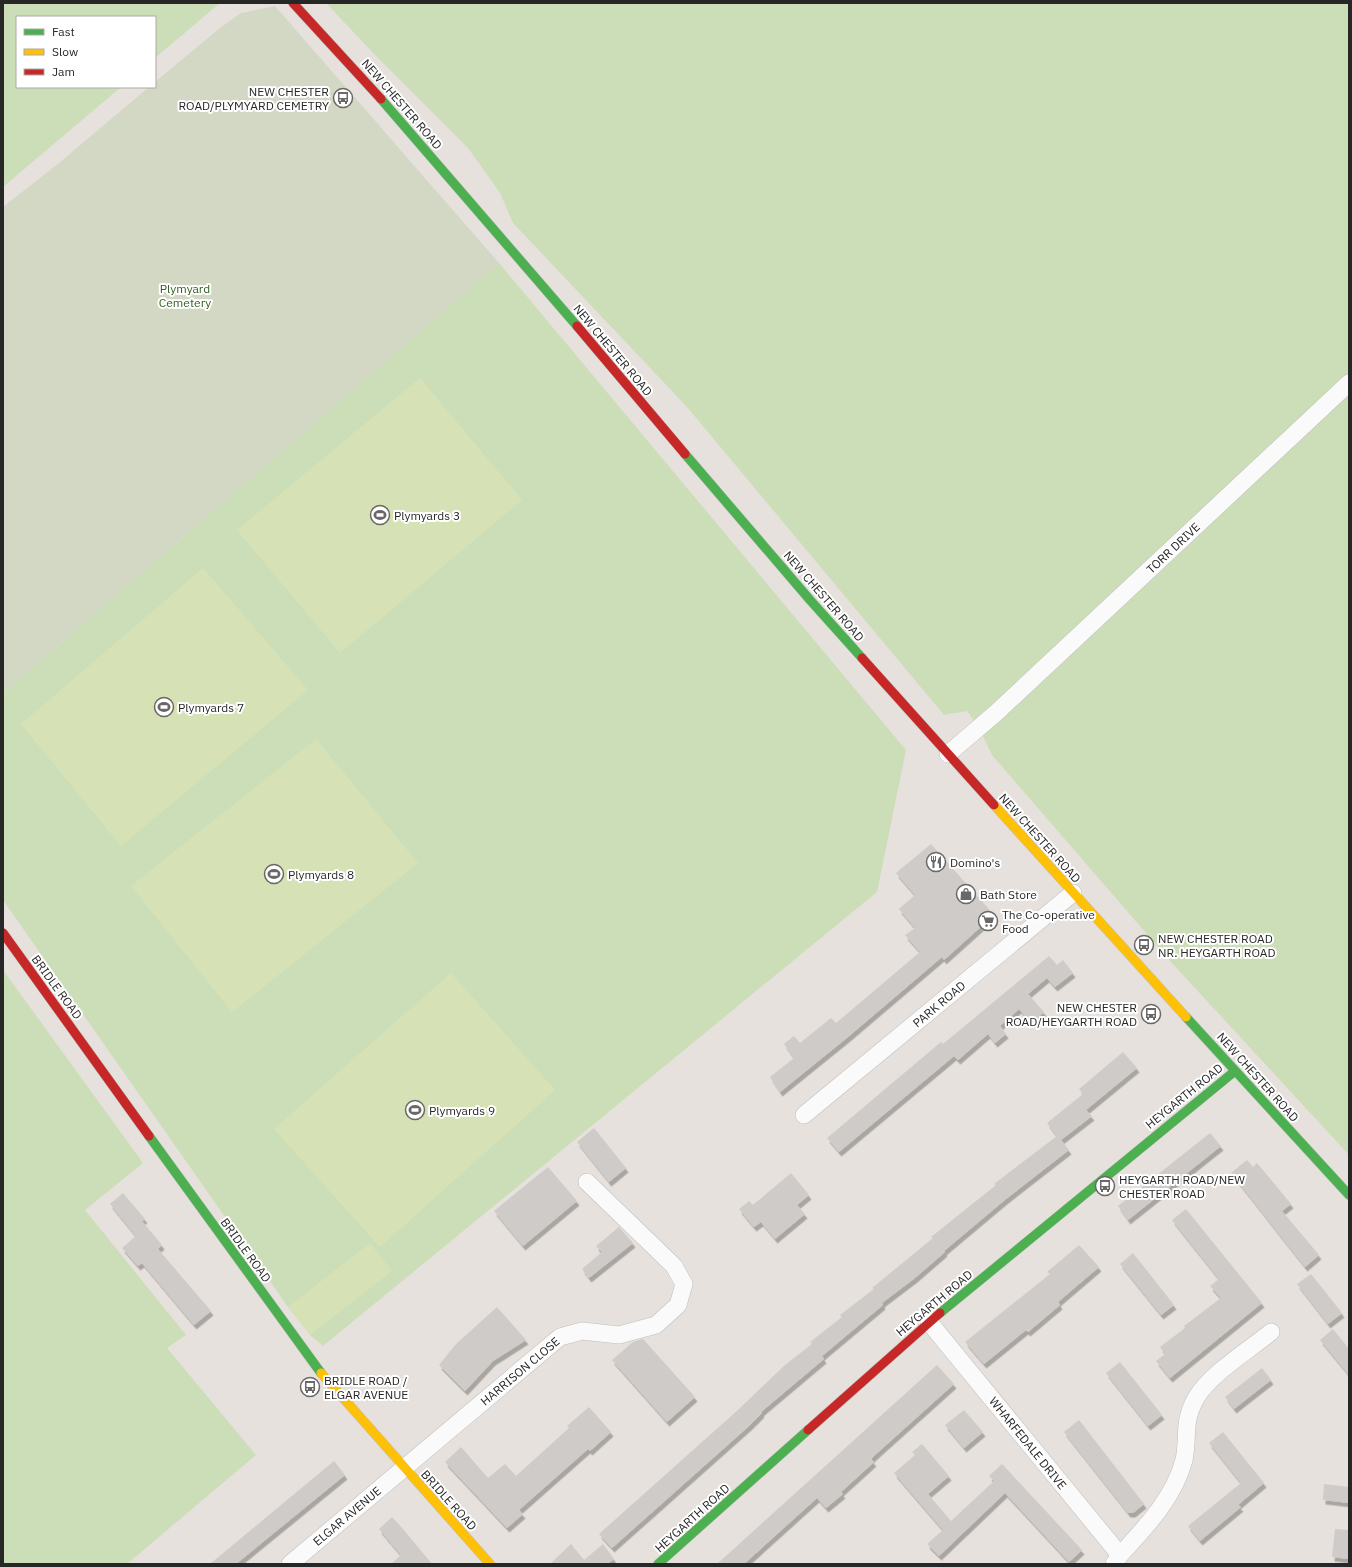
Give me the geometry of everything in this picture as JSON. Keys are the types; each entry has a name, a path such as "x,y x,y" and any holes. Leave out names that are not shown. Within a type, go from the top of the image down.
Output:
{"main road":[{"name":"NEW CHESTER ROAD","path":"293,3 339,51 445,171 810,600 1073,893 1349,1195"},
{"name":"BRIDLE ROAD","path":"3,933 312,1364 490,1564"},
{"name":"HEYGARTH ROAD","path":"658,1564 929,1322 1235,1071"}],"street":[{"name":"TORR DRIVE","path":"948,754 997,712 1349,383"},
{"name":"PARK ROAD","path":"804,1115 1073,893"},
{"name":"HARRISON CLOSE","path":"404,1469 560,1336 582,1330 619,1335 656,1325 678,1305 684,1284 674,1266 587,1182"},
{"name":"WHARFEDALE DRIVE","path":"929,1322 1117,1560"},
{"path":"1117,1560 1147,1527 1167,1499 1184,1460 1186,1421 1196,1399 1206,1384 1271,1332"},
{"name":"ELGAR AVENUE","path":"290,1564 404,1469"}],"green space":[{"path":"3,3 220,3 156,57 156,16 16,16 16,88 120,88 3,187"},
{"path":"326,3 1349,3 1349,1155 1171,962 992,755 979,728 967,711 944,715 687,407 513,223 500,193 468,148 376,56"},
{"name":"Plymyard Cemetery","path":"275,6 499,263 3,693 3,207 59,163 148,88 156,88 156,81 220,28 241,13"},
{"path":"499,263 906,750 877,892 323,1346 310,1335 288,1307 3,900 3,693"},
{"name":"Plymyards 3","path":"420,378 522,500 340,653 237,530"},
{"name":"Plymyards 7","path":"203,568 308,690 121,846 21,724"},
{"name":"Plymyards 8","path":"316,739 418,863 232,1012 131,886"},
{"path":"3,970 143,1163 85,1210 186,1335 167,1348 256,1455 127,1564 3,1564"},
{"name":"Plymyards 9","path":"451,973 555,1090 380,1247 274,1129"},
{"path":"370,1243 392,1271 310,1335 288,1307"}],"building":[{"path":"931,844 994,915 944,960 942,957 848,1037 780,1092 770,1077 794,1058 784,1044 794,1036 800,1043 831,1018 836,1023 920,952 905,935 915,928 899,909 915,895 896,873"},
{"path":"1049,956 1057,965 1063,960 1073,973 1055,987 1047,978 1028,994 1044,1012 1031,1023 1019,1009 1000,1026 1006,1034 995,1043 988,1034 958,1060 954,1056 839,1152 827,1138 941,1042 943,1044"},
{"path":"1123,1052 1137,1068 1086,1110 1092,1116 1061,1140 1069,1150 1006,1199 944,1251 945,1252 915,1278 882,1303 883,1305 822,1356 824,1359 761,1412 762,1413 749,1426 612,1548 599,1534 739,1409 785,1365 812,1344 810,1342 842,1317 840,1315 874,1289 872,1288 933,1238 931,1237 996,1185 994,1184 1057,1136 1047,1123 1083,1094 1079,1089"},
{"path":"594,1128 626,1168 609,1182 577,1142"},
{"path":"1210,1133 1221,1146 1128,1220 1118,1206"},
{"path":"1247,1160 1253,1167 1257,1163 1291,1204 1282,1211 1319,1255 1305,1267 1231,1173"},
{"path":"548,1167 577,1201 523,1246 494,1211"},
{"path":"791,1173 809,1195 797,1205 805,1214 775,1239 761,1222 754,1227 739,1209 749,1201 753,1205"},
{"path":"123,1193 145,1219 142,1221 162,1245 158,1249 211,1311 194,1325 142,1263 138,1266 122,1248 136,1236 110,1204"},
{"path":"1186,1209 1262,1303 1170,1378 1156,1361 1165,1354 1160,1347 1185,1328 1184,1326 1221,1298 1210,1286 1219,1279 1172,1220"},
{"path":"619,1227 633,1243 589,1278 582,1269 602,1252 596,1246"},
{"path":"1079,1245 1099,1267 1058,1302 1060,1305 1028,1332 1026,1330 984,1364 965,1342 1050,1274 1047,1272"},
{"path":"1133,1253 1174,1305 1161,1315 1120,1264"},
{"path":"1311,1274 1342,1313 1328,1324 1297,1284"},
{"path":"497,1307 526,1340 493,1361 465,1391 439,1365 456,1344"},
{"path":"1333,1329 1349,1349 1349,1375 1320,1340"},
{"path":"643,1339 695,1397 667,1422 612,1360 633,1342"},
{"path":"1120,1362 1162,1415 1148,1426 1106,1373"},
{"path":"937,1365 954,1384 875,1455 871,1459 874,1462 841,1492 843,1494 826,1508 817,1498 744,1564 717,1564"},
{"path":"1262,1368 1271,1380 1234,1409 1225,1397"},
{"path":"589,1407 611,1432 590,1451 588,1449 519,1510 523,1514 507,1528 445,1462 461,1447 488,1478 505,1464 516,1476 569,1428 567,1426"},
{"path":"964,1410 983,1432 964,1448 945,1425"},
{"path":"1079,1420 1144,1504 1133,1513 1128,1513 1064,1432"},
{"path":"1223,1432 1264,1483 1238,1505 1241,1507 1200,1541 1188,1526 1241,1483 1209,1443"},
{"path":"922,1444 949,1476 928,1494 951,1521 994,1481 989,1476 1002,1464 1082,1550 1069,1562 1005,1493 939,1556 927,1544 943,1530 894,1473 915,1455 912,1452"},
{"path":"334,1461 345,1475 236,1564 210,1564"},
{"path":"1324,1484 1349,1487 1349,1503 1323,1500"},
{"path":"392,1517 432,1564 391,1564 401,1555 379,1529"},
{"path":"1335,1529 1349,1530 1349,1559 1332,1557"},
{"path":"571,1544 584,1560 603,1544 614,1559 607,1564 550,1564"}],"traffic: fast":[{"path":"381,99 577,326"},
{"path":"685,454 810,600 862,658"},
{"path":"1186,1017 1349,1195"},
{"path":"940,1313 1235,1071"},
{"path":"149,1136 321,1373"},
{"path":"658,1564 808,1430"}],"traffic: slow":[{"path":"994,805 1186,1017"},
{"path":"321,1373 490,1564"}],"traffic: jam":[{"path":"293,3 381,99"},
{"path":"577,326 685,454"},
{"path":"862,658 994,805"},
{"path":"3,933 149,1136"},
{"path":"808,1430 940,1313"}],"place":[{"name":"NEW CHESTER ROAD/PLYMYARD CEMETRY","path":"343,98"},
{"name":"Plymyards 3","path":"380,515"},
{"name":"Plymyards 7","path":"164,707"},
{"name":"Domino's","path":"936,862"},
{"name":"Plymyards 8","path":"274,874"},
{"name":"Bath Store","path":"966,894"},
{"name":"The Co-operative Food","path":"988,921"},
{"name":"NEW CHESTER ROAD NR. HEYGARTH ROAD","path":"1144,945"},
{"name":"NEW CHESTER ROAD/HEYGARTH ROAD","path":"1151,1014"},
{"name":"Plymyards 9","path":"415,1110"},
{"name":"HEYGARTH ROAD/NEW CHESTER ROAD","path":"1105,1186"},
{"name":"BRIDLE ROAD / ELGAR AVENUE","path":"310,1387"}]}
